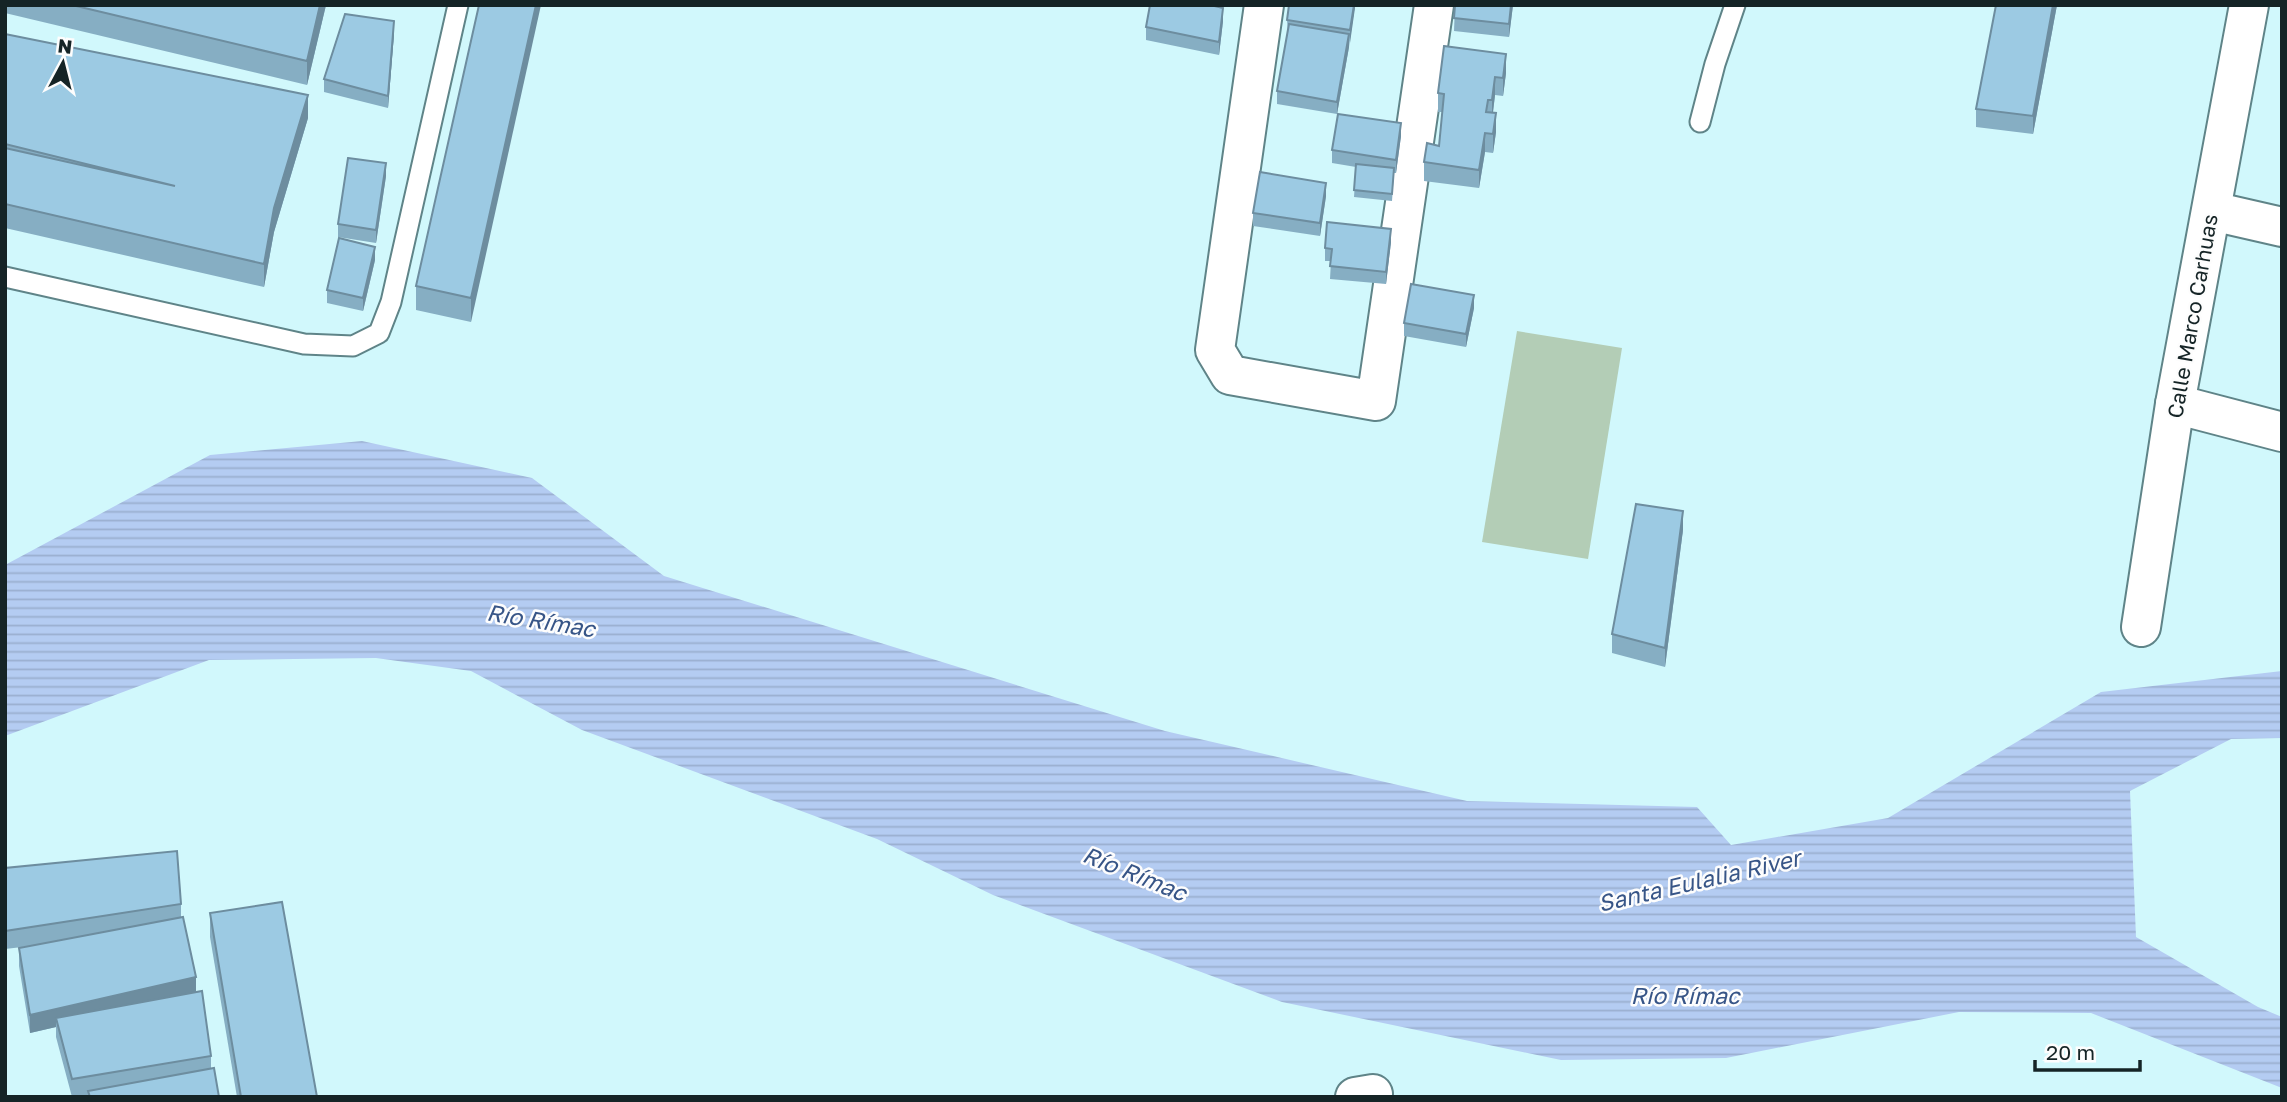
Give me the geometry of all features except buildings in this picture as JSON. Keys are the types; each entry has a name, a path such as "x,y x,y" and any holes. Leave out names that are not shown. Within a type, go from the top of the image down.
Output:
{"street":[{"path":"1264,5 1215,350 1230,375 1376,401 1434,5"},
{"name":"Calle Marco Carhuas","path":"2141,627 2175,404 2249,5"},
{"path":"2212,211 2282,228"},
{"path":"2175,404 2282,432"}],"lane":[{"path":"5,277 304,344 353,346 379,333 391,302 458,5"},
{"path":"1700,122 1715,64 1735,5"}],"green space":[{"path":"1517,331 1622,348 1588,559 1482,542"}],"water":[{"path":"362,441 532,478 664,576 1165,731 1467,801 1697,807 1731,845 1888,818 2101,692 2282,671 2282,738 2231,739 2130,791 2136,937 2258,1007 2282,1017 2282,1088 2091,1013 1959,1012 1726,1058 1561,1060 1282,1002 993,895 877,839 582,730 471,671 376,658 209,660 5,736 5,565 210,455"}],"water label":[{"name":"Río Rímac","path":"541,620"},
{"name":"Río Rímac","path":"1135,873"},
{"name":"Santa Eulalia River","path":"1699,880"},
{"name":"Río Rímac","path":"1685,995"}]}
